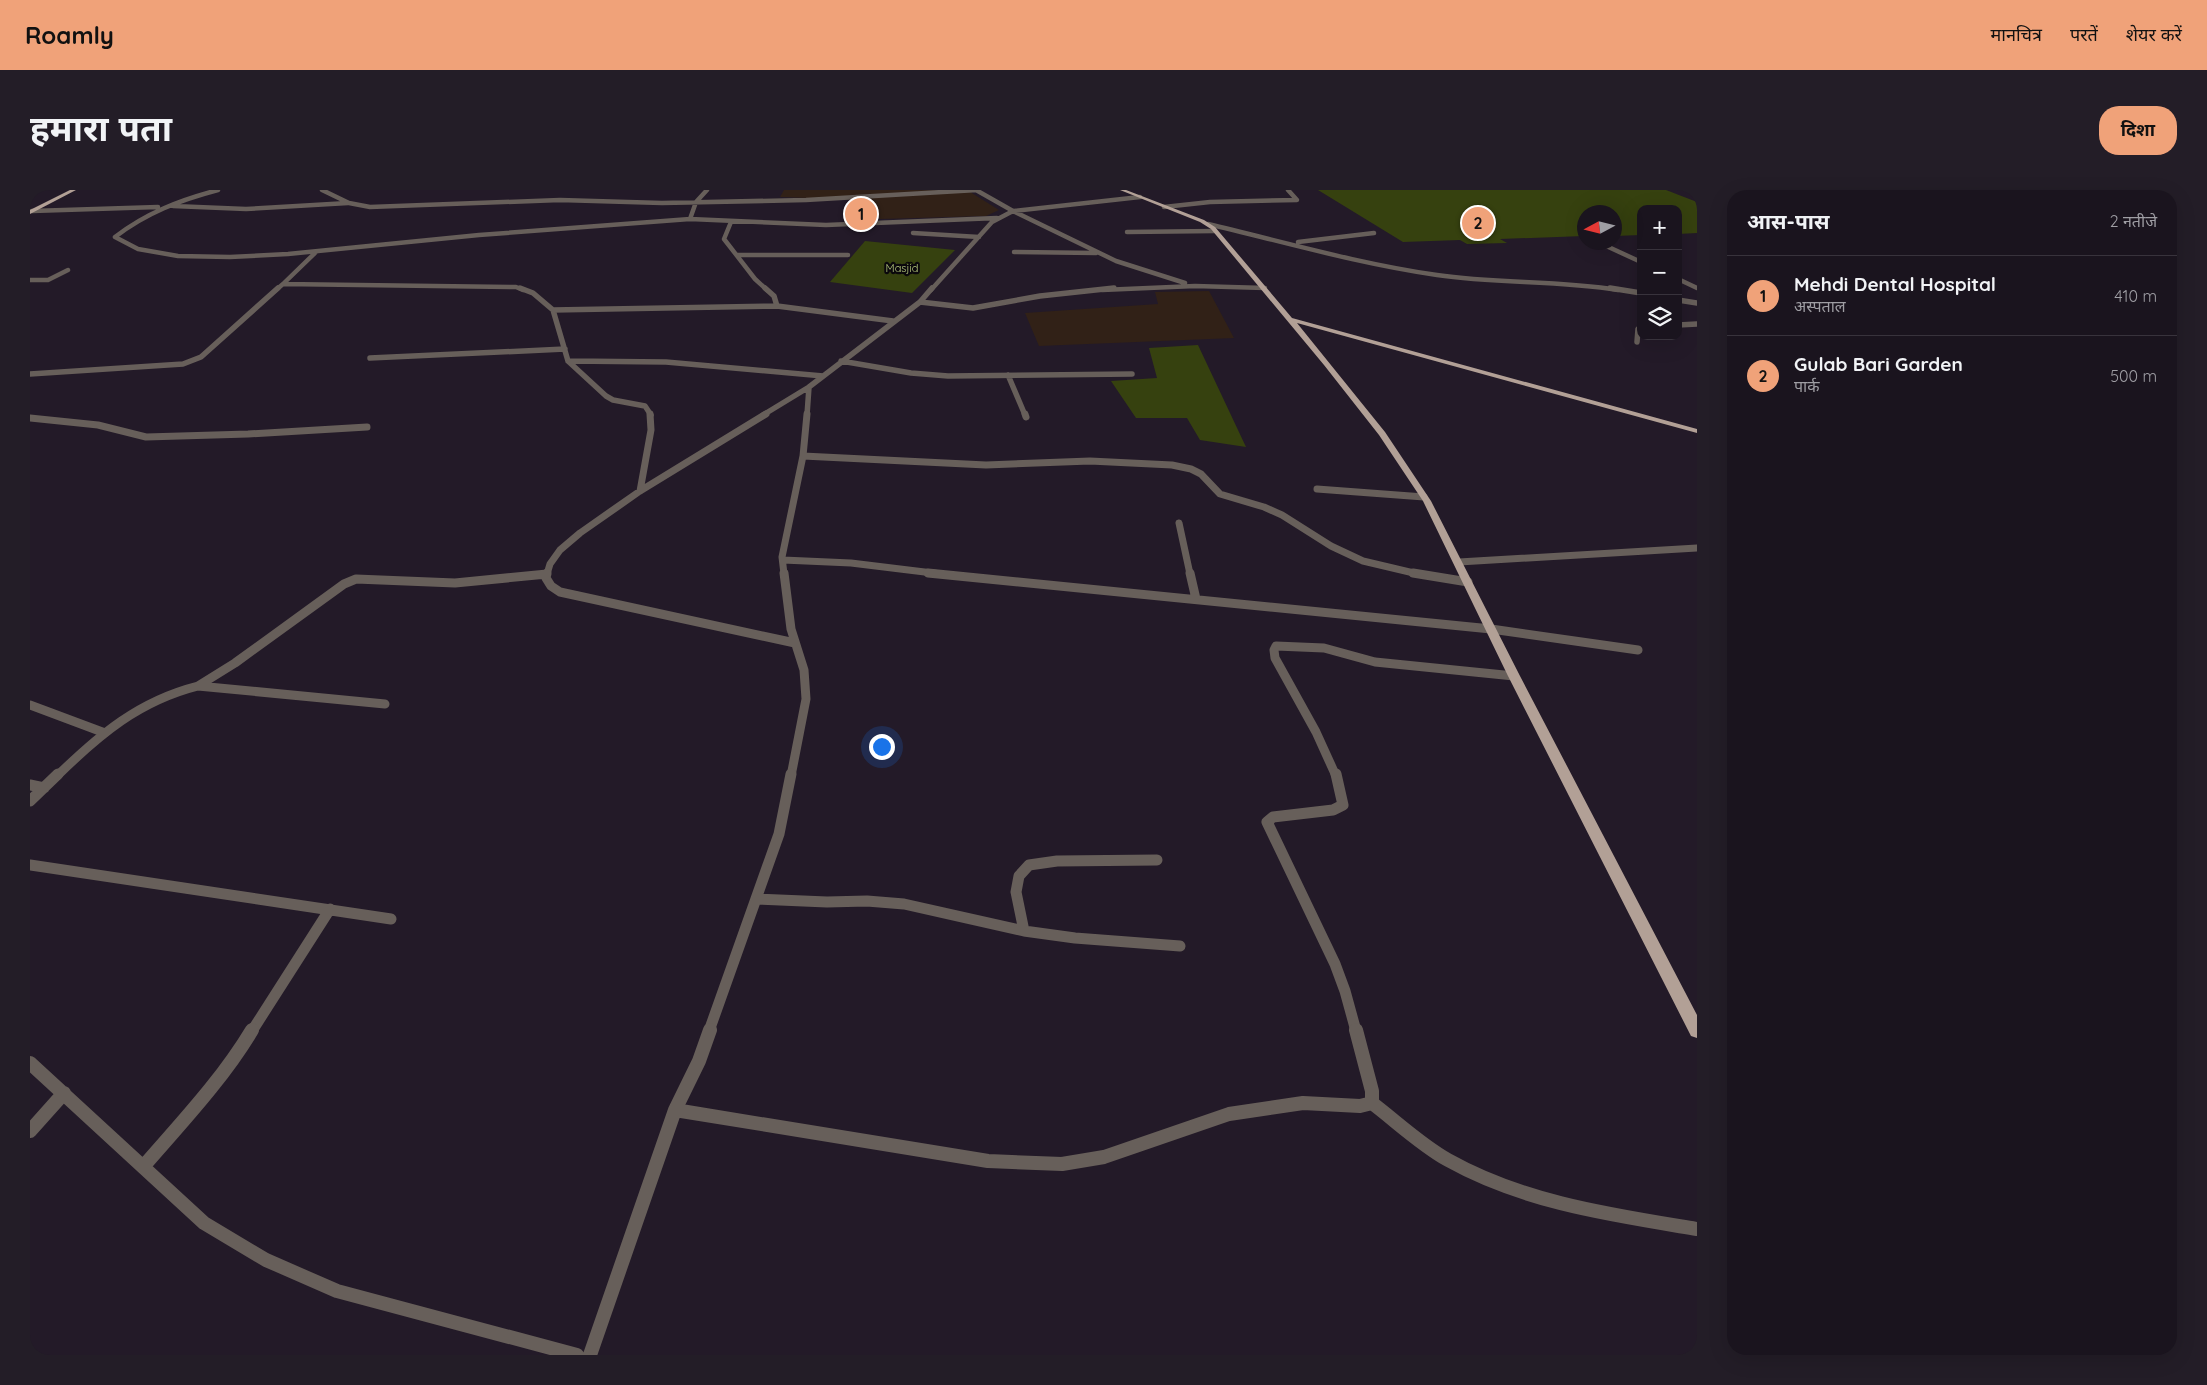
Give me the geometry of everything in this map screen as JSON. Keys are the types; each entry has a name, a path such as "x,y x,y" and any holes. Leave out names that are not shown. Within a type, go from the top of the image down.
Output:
{"main road":[{"path":"31,211 74,190"},
{"path":"1122,190 1208,224 1290,318 1382,434 1424,497 1459,562 1514,676 1697,1031"},
{"path":"1290,318 1697,431"}],"street":[{"path":"218,190 164,206 136,220 115,237 120,243 130,248 169,255 268,255 316,252 478,235 634,226 690,219 826,225 997,218 1013,211 1140,197"},
{"path":"322,190 349,203"},
{"path":"690,219 696,202 707,190"},
{"path":"31,211 164,206 238,210 349,203 389,207 560,200 696,202 816,200 976,190 1013,211 1100,253 1132,267 1195,286"},
{"path":"1164,207 1210,202 1297,200 1288,190"},
{"path":"795,643 560,592 551,586 546,578 550,564 560,550 580,533 640,491 809,387 920,302 997,218"},
{"path":"731,222 724,239 756,279 774,296 777,306"},
{"path":"1208,224 1382,265 1452,278 1582,284 1637,292"},
{"path":"1127,232 1215,231"},
{"path":"912,233 979,237"},
{"path":"1289,242 1374,233"},
{"path":"1615,250 1637,260"},
{"path":"30,374 184,364 193,361 201,357 316,252"},
{"path":"1014,252 1100,253"},
{"path":"738,255 848,255"},
{"path":"30,280 48,280 68,270"},
{"path":"1682,281 1697,288"},
{"path":"282,284 516,286 533,293 554,310 568,361 606,396 622,402 637,403 649,410 651,430 640,491"},
{"path":"920,302 973,308 1080,291 1195,286 1265,288"},
{"path":"1682,301 1697,304"},
{"path":"554,310 777,306 893,321"},
{"path":"1682,325 1697,324"},
{"path":"370,358 565,349"},
{"path":"568,361 666,362 823,376"},
{"path":"841,361 931,376 1132,374"},
{"path":"1008,376 1026,417"},
{"path":"590,1355 675,1110 698,1061 779,834 806,699 804,670 791,629 782,560 803,456 809,387"},
{"path":"30,418 98,424 132,435 146,437 248,434 368,426"},
{"path":"803,456 986,465 1090,461 1172,465 1196,472 1220,494 1264,507 1282,515 1331,546 1363,561 1413,573 1468,582"},
{"path":"1317,489 1424,497"},
{"path":"1179,523 1196,598"},
{"path":"1459,562 1697,548"},
{"path":"782,560 851,564 1491,629 1638,650"},
{"path":"198,686 235,663 344,584 356,580 455,583 547,574"},
{"path":"1372,1103 1372,1091 1345,991 1335,964 1269,830 1267,822 1273,817 1333,810 1343,806 1344,796 1325,751 1276,658 1274,650 1276,646 1287,645 1324,648 1375,662 1514,676"},
{"path":"30,801 104,733 157,698 182,689 198,686 385,704"},
{"path":"30,705 104,733"},
{"path":"30,785 44,788"},
{"path":"1024,931 1016,892 1018,876 1029,865 1056,860 1157,860"},
{"path":"30,865 63,868 391,919"},
{"path":"756,899 827,902 867,901 904,904 1024,931 1075,938 1180,946"},
{"path":"143,1166 199,1104 240,1049 330,909"},
{"path":"30,1063 204,1223 266,1260 337,1291 577,1355"},
{"path":"30,1131 64,1093"},
{"path":"675,1110 988,1161 1062,1164 1104,1157 1229,1114 1303,1103 1360,1106 1372,1103"},
{"path":"1372,1103 1447,1160 1488,1181 1533,1197 1599,1213 1697,1229"}],"shaded area":[{"path":"784,190 967,190 999,210 986,216 880,219 864,200 780,197"},
{"path":"1209,291 1234,338 1039,346 1025,313 1158,304 1155,292"}],"green space":[{"path":"1318,190 1666,190 1697,202 1697,233 1682,234 1682,205 1637,205 1637,235 1622,236 1622,205 1577,205 1577,236 1500,239 1507,243 1467,244 1460,240 1403,242"},
{"name":"Masjid","path":"865,241 955,250 912,293 830,282"},
{"path":"1198,345 1246,447 1200,440 1187,418 1136,418 1111,381 1157,378 1149,348"}],"place":[{"name":"Mehdi Dental Hospital","path":"861,214"},
{"name":"Gulab Bari Garden","path":"1478,223"}]}
